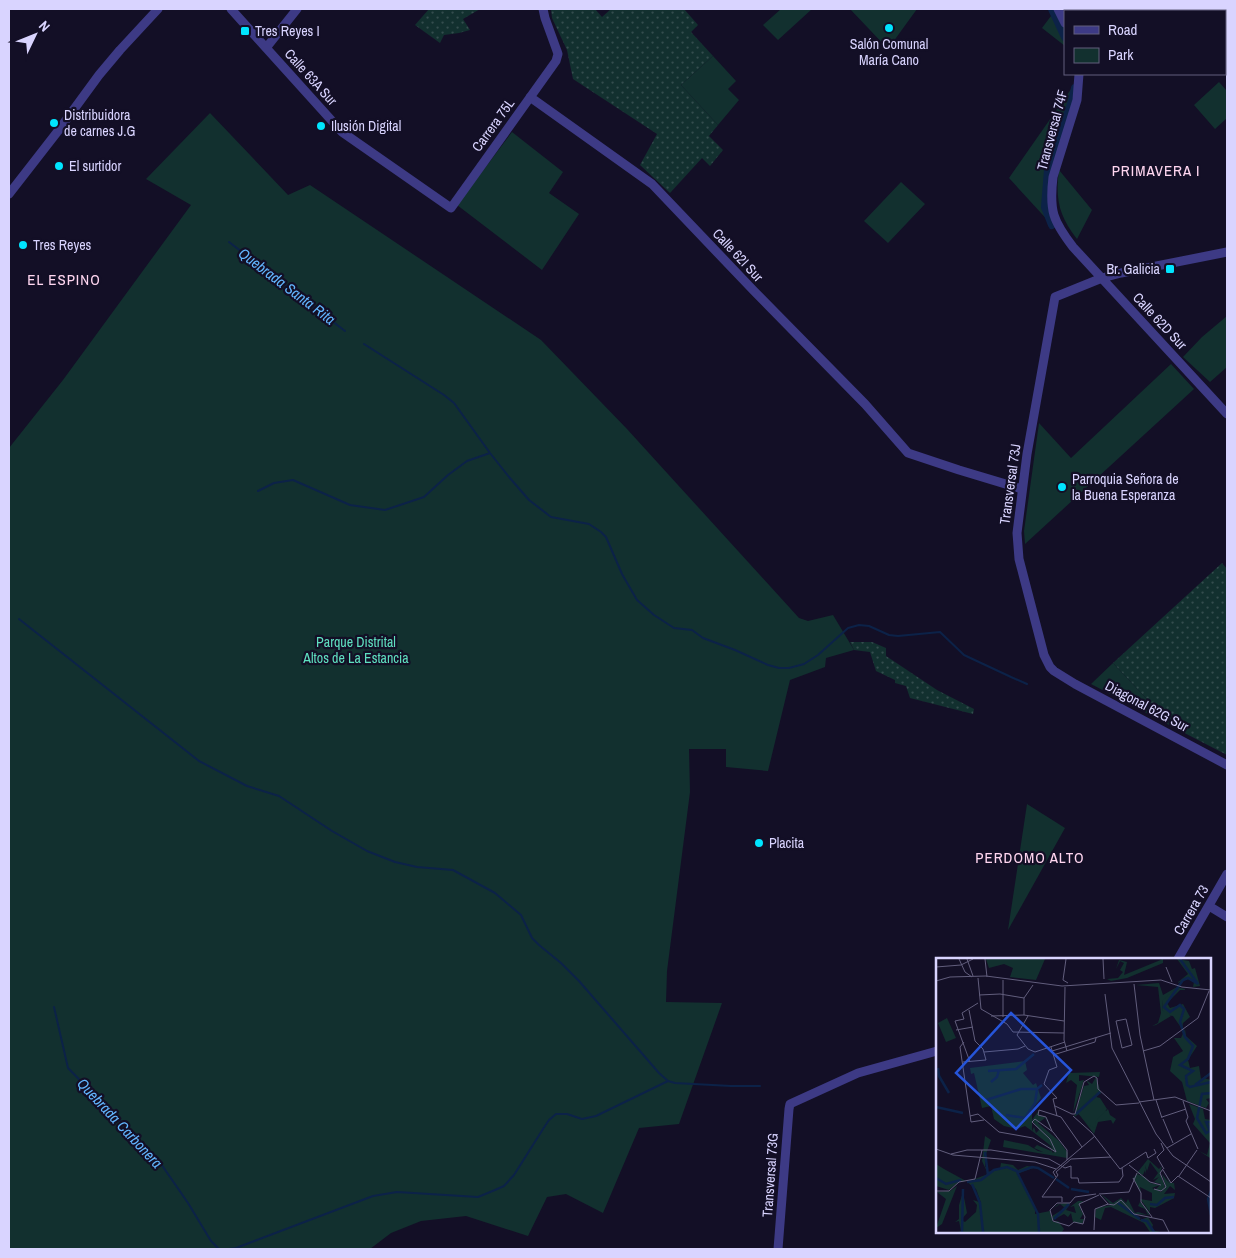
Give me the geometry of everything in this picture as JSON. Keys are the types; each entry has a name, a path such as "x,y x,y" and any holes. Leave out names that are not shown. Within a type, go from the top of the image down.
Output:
{"street":[{"path":"9,194 99,75 158,9"},
{"name":"Calle 63A Sur","path":"231,9 342,132 451,208"},
{"path":"266,48 297,9"},
{"name":"Carrera 75L","path":"451,208 557,58 557,51 543,9"},
{"path":"1058,9 1064,21"},
{"name":"Transversal 74F","path":"1073,247 1059,229 1054,218 1051,189 1052,178 1077,100 1079,75"},
{"name":"Calle 62I Sur","path":"530,97 652,184 865,404 908,452 1022,489"},
{"name":"Calle 62D Sur","path":"1073,247 1227,414"},
{"path":"1102,278 1227,252"},
{"name":"Transversal 73J","path":"1054,671 1044,655 1019,559 1017,533 1022,489 1055,297 1102,278"},
{"name":"Diagonal 62G Sur","path":"1054,671 1227,765"},
{"name":"Carrera 73","path":"1179,958 1227,874"},
{"path":"1208,906 1227,917"},
{"name":"Transversal 73G","path":"778,1249 790,1104 858,1073 936,1051"}],"green space":[{"path":"429,9 480,9 463,19 470,30 444,35 440,43 415,25"},
{"path":"551,9 595,9 602,17 611,9 684,9 698,25 691,32 713,56 681,85 718,125 709,136 723,150 710,166 702,158 670,193 640,165 657,134 573,79 567,50 552,18"},
{"path":"781,9 812,9 778,40 763,25"},
{"path":"850,9 917,9 888,49"},
{"path":"1054,12 1064,35 1064,45 1042,28"},
{"path":"713,56 736,81 728,89 739,100 718,125 681,85"},
{"path":"1076,82 1072,101 1048,170 1045,207 1052,225 1009,178"},
{"path":"1219,82 1227,91 1227,118 1215,129 1194,105"},
{"name":"Parque Distrital Altos de La Estancia","path":"210,113 288,195 310,185 541,340 627,429 799,618 808,621 833,615 854,650 826,658 825,667 790,680 768,771 726,767 726,749 689,749 690,792 667,971 666,1002 722,1003 679,1124 639,1128 603,1213 566,1194 547,1197 528,1236 466,1216 421,1221 391,1233 370,1249 9,1249 9,448 63,380 191,205 146,179"},
{"path":"512,132 563,172 549,193 579,214 542,270 457,205"},
{"path":"1059,170 1092,210 1077,239 1062,215 1058,199"},
{"path":"901,182 925,204 888,243 864,221"},
{"path":"1227,316 1227,367 1210,382 1183,357 1202,337"},
{"path":"1171,364 1194,389 1025,544 1024,531 1039,423 1071,458"},
{"path":"1222,563 1227,569 1227,755 1173,727 1113,663"},
{"path":"850,642 872,642 886,648 886,656 937,690 974,709 973,714 910,698 906,686 895,683 895,680 876,671 870,652 854,650"},
{"path":"1113,663 1173,727 1091,684"},
{"path":"1027,804 1065,828 1008,930"}],"waterway":[{"path":"1052,9 1064,35"},
{"path":"1052,225 1045,207 1048,170 1075,88"},
{"name":"Quebrada Santa Rita","path":"229,242 345,331"},
{"name":"Quebrada Santa Rita","path":"364,344 454,403 490,453 529,500 551,517 589,524 601,532 606,537 622,574 637,600 654,615 674,628 692,630 703,638 779,668 789,668 804,664 818,655 848,628 859,625 869,626 889,635 898,636 940,632 964,655 1027,684"},
{"path":"258,491 274,483 293,480 350,505 385,510 424,497 467,461 490,453"},
{"path":"19,619 199,761 247,786 279,796 332,831 367,851 395,862 417,867 453,870 495,893 521,915 532,938 579,981 668,1081 675,1083 760,1086"},
{"name":"Quebrada Carbonera","path":"54,1007 68,1068 159,1161 211,1241 219,1249 226,1249"},
{"name":"Quebrada Carbonera","path":"229,1249 373,1196 397,1192 478,1197 504,1186 514,1175 549,1120 556,1114 567,1114 582,1119 596,1116 668,1081"}],"place":[{"name":"Salón Comunal María Cano","path":"889,28"},
{"name":"Tres Reyes I","path":"245,31"},
{"name":"Distribuidora de carnes J.G","path":"54,123"},
{"name":"Ilusión Digital","path":"321,126"},
{"name":"El surtidor","path":"59,166"},
{"name":"Tres Reyes","path":"23,245"},
{"name":"Br. Galicia","path":"1170,269"},
{"name":"Parroquia Señora de la Buena Esperanza","path":"1062,487"},
{"name":"Placita","path":"759,843"}],"district":[{"name":"PRIMAVERA I","path":"1156,170"},
{"name":"EL ESPINO","path":"64,279"},
{"name":"PERDOMO ALTO","path":"1030,857"}]}
